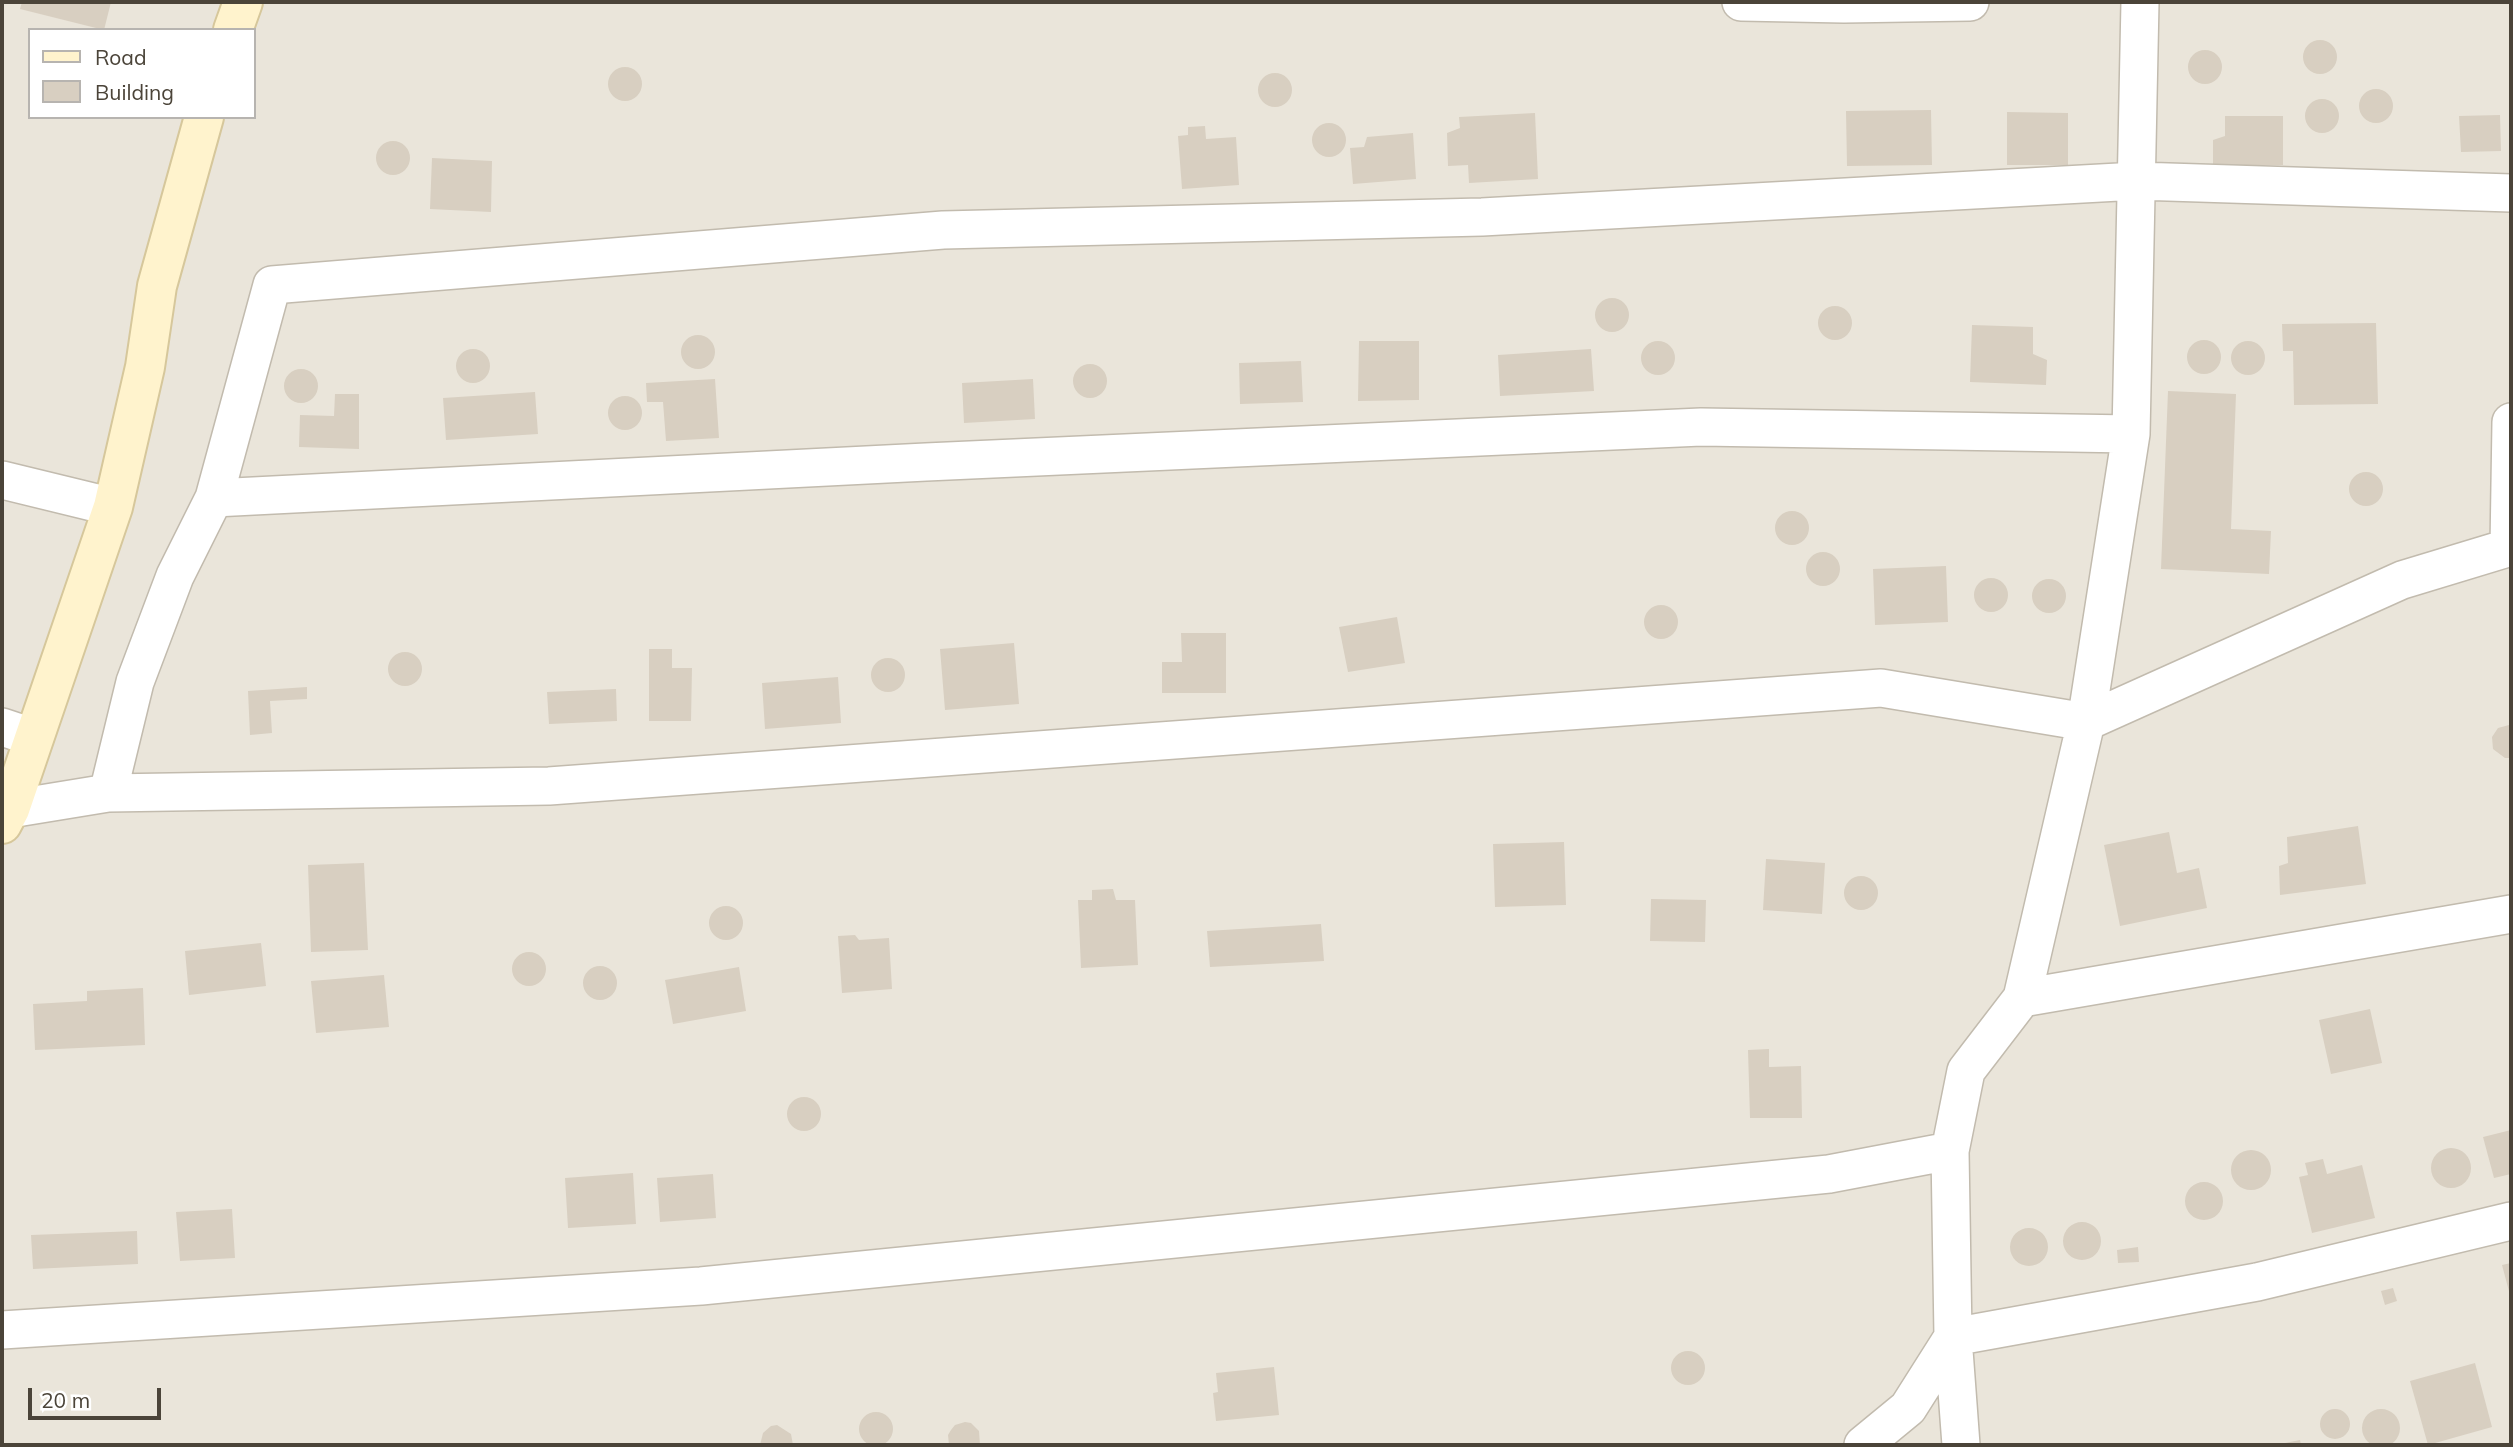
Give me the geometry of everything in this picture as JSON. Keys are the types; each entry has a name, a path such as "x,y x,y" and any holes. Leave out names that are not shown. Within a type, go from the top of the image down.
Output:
{"street":[{"path":"234,28 243,2"},
{"path":"1741,2 1970,2"},
{"path":"1961,1445 1953,1337 1950,1151 1966,1070 2022,998 2086,722 2131,434 2140,2"},
{"path":"203,119 157,286 145,367 113,507 17,732 6,816 108,793 549,786 1881,688 2086,722 2402,580 2510,547 2511,422"},
{"path":"108,793 135,682 175,576 214,498 272,285 943,230 1482,217 2137,181 2511,193"},
{"path":"214,498 940,461 1701,427 2131,434"},
{"path":"2,480 113,507"},
{"path":"2022,998 2511,915"},
{"path":"2,1330 701,1286 1829,1174 1950,1151"},
{"path":"1863,1445 1908,1408 1953,1337 2257,1282 2511,1221"}],"shaded area":[{"path":"2,2 2511,2 2511,1445 2,1445"}],"building":[{"path":"22,2 111,2 104,28 20,9"},
{"path":"2320,40 2332,45 2337,57 2332,69 2320,74 2308,69 2303,57 2308,45"},
{"path":"2205,50 2217,55 2222,67 2217,79 2205,84 2193,79 2188,67 2193,55"},
{"path":"625,67 637,72 642,84 637,96 625,101 613,96 608,84 613,72"},
{"path":"1275,73 1287,78 1292,90 1287,102 1275,107 1263,102 1258,90 1263,78"},
{"path":"2376,89 2388,94 2393,106 2388,118 2376,123 2364,118 2359,106 2364,94"},
{"path":"2322,99 2334,104 2339,116 2334,128 2322,133 2310,128 2305,116 2310,104"},
{"path":"1931,110 1932,165 1847,166 1846,111"},
{"path":"2007,112 2068,113 2068,165 2007,165"},
{"path":"1535,113 1538,179 1469,183 1468,165 1448,166 1447,133 1460,128 1459,117"},
{"path":"2500,115 2501,151 2461,152 2459,116"},
{"path":"2225,116 2283,116 2283,165 2213,166 2213,140 2225,136"},
{"path":"1329,123 1341,128 1346,140 1341,152 1329,157 1317,152 1312,140 1317,128"},
{"path":"1205,126 1206,139 1236,137 1239,185 1182,189 1178,136 1188,135 1188,127"},
{"path":"1413,133 1416,179 1353,184 1350,148 1364,147 1367,137"},
{"path":"393,141 405,146 410,158 405,170 393,175 381,170 376,158 381,146"},
{"path":"432,158 492,161 491,212 430,209"},
{"path":"1612,298 1624,303 1629,315 1624,327 1612,332 1600,327 1595,315 1600,303"},
{"path":"1835,306 1847,311 1852,323 1847,335 1835,340 1823,335 1818,323 1823,311"},
{"path":"2376,323 2378,404 2294,405 2293,351 2283,351 2282,324"},
{"path":"1972,325 2033,327 2033,354 2047,360 2046,385 1970,382"},
{"path":"698,335 710,340 715,352 710,364 698,369 686,364 681,352 686,340"},
{"path":"2204,340 2216,345 2221,357 2216,369 2204,374 2192,369 2187,357 2192,345"},
{"path":"1359,341 1419,341 1419,400 1358,401"},
{"path":"1658,341 1670,346 1675,358 1670,370 1658,375 1646,370 1641,358 1646,346"},
{"path":"2248,341 2260,346 2265,358 2260,370 2248,375 2236,370 2231,358 2236,346"},
{"path":"473,349 485,354 490,366 485,378 473,383 461,378 456,366 461,354"},
{"path":"1591,349 1594,391 1500,396 1498,355"},
{"path":"1301,361 1303,402 1240,404 1239,363"},
{"path":"1090,364 1102,369 1107,381 1102,393 1090,398 1078,393 1073,381 1078,369"},
{"path":"301,369 313,374 318,386 313,398 301,403 289,398 284,386 289,374"},
{"path":"715,379 719,438 666,441 663,402 647,402 646,383"},
{"path":"1033,379 1035,419 964,423 962,383"},
{"path":"2168,391 2236,394 2231,529 2271,531 2269,574 2161,569"},
{"path":"535,392 538,434 446,440 443,398"},
{"path":"335,394 359,394 359,449 299,447 300,415 334,416"},
{"path":"625,396 637,401 642,413 637,425 625,430 613,425 608,413 613,401"},
{"path":"2366,472 2378,477 2383,489 2378,501 2366,506 2354,501 2349,489 2354,477"},
{"path":"1792,511 1804,516 1809,528 1804,540 1792,545 1780,540 1775,528 1780,516"},
{"path":"1823,552 1835,557 1840,569 1835,581 1823,586 1811,581 1806,569 1811,557"},
{"path":"1946,566 1948,622 1875,625 1873,569"},
{"path":"1991,578 2003,583 2008,595 2003,607 1991,612 1979,607 1974,595 1979,583"},
{"path":"2049,579 2061,584 2066,596 2061,608 2049,613 2037,608 2032,596 2037,584"},
{"path":"1661,605 1673,610 1678,622 1673,634 1661,639 1649,634 1644,622 1649,610"},
{"path":"1397,617 1405,663 1348,672 1339,627"},
{"path":"1181,633 1226,633 1226,693 1162,693 1162,662 1182,662"},
{"path":"1014,643 1019,704 945,710 940,649"},
{"path":"649,649 672,649 672,668 692,668 691,721 649,721"},
{"path":"405,652 417,657 422,669 417,681 405,686 393,681 388,669 393,657"},
{"path":"888,658 900,663 905,675 900,687 888,692 876,687 871,675 876,663"},
{"path":"838,677 841,723 765,729 762,683"},
{"path":"307,687 307,699 270,701 272,733 250,735 248,691"},
{"path":"616,689 617,721 549,724 547,692"},
{"path":"2509,725 2511,758 2505,758 2493,749 2492,737 2498,728"},
{"path":"2358,826 2366,884 2280,895 2279,866 2288,863 2287,837"},
{"path":"2169,832 2177,873 2199,868 2207,908 2120,926 2104,845"},
{"path":"1564,842 1566,905 1495,907 1493,844"},
{"path":"1766,859 1825,863 1822,914 1763,910"},
{"path":"364,863 368,950 311,952 308,865"},
{"path":"1861,876 1873,881 1878,893 1873,905 1861,910 1849,905 1844,893 1849,881"},
{"path":"1113,889 1116,900 1135,900 1138,965 1081,968 1078,900 1092,900 1092,890"},
{"path":"1651,899 1706,900 1705,942 1650,941"},
{"path":"726,906 738,911 743,923 738,935 726,940 714,935 709,923 714,911"},
{"path":"1321,924 1324,961 1210,967 1207,931"},
{"path":"855,935 859,940 889,938 892,989 842,993 838,936"},
{"path":"261,943 266,986 189,995 185,951"},
{"path":"529,952 541,957 546,969 541,981 529,986 517,981 512,969 517,957"},
{"path":"600,966 612,971 617,983 612,995 600,1000 588,995 583,983 588,971"},
{"path":"739,967 746,1011 673,1024 665,980"},
{"path":"384,975 389,1027 316,1033 311,981"},
{"path":"143,988 145,1045 35,1050 33,1004 87,1001 87,991"},
{"path":"2370,1009 2382,1063 2331,1074 2319,1020"},
{"path":"1769,1049 1769,1067 1801,1066 1802,1118 1750,1118 1748,1050"},
{"path":"804,1097 816,1102 821,1114 816,1126 804,1131 792,1126 787,1114 792,1102"},
{"path":"2511,1130 2511,1174 2494,1178 2483,1137"},
{"path":"2451,1148 2465,1154 2471,1168 2465,1182 2451,1188 2437,1182 2431,1168 2437,1154"},
{"path":"2251,1150 2259,1151 2265,1156 2270,1162 2270,1178 2265,1184 2259,1189 2251,1190 2243,1189 2237,1184 2232,1178 2231,1170 2232,1162 2237,1156 2243,1151"},
{"path":"2323,1159 2327,1174 2362,1165 2375,1218 2312,1233 2299,1177 2308,1175 2305,1163"},
{"path":"633,1173 636,1224 568,1228 565,1178"},
{"path":"713,1174 716,1218 660,1222 657,1178"},
{"path":"2204,1182 2217,1188 2223,1201 2217,1214 2204,1220 2191,1214 2185,1201 2191,1188"},
{"path":"232,1209 235,1258 180,1261 176,1212"},
{"path":"2082,1222 2095,1228 2101,1241 2095,1254 2082,1260 2069,1254 2063,1241 2069,1228"},
{"path":"2029,1228 2042,1234 2048,1247 2042,1260 2029,1266 2016,1260 2010,1247 2016,1234"},
{"path":"137,1231 138,1264 33,1269 31,1235"},
{"path":"2138,1247 2139,1262 2118,1263 2117,1250"},
{"path":"2511,1263 2511,1295 2510,1295 2502,1265"},
{"path":"2393,1288 2397,1301 2385,1305 2381,1291"},
{"path":"1688,1351 1700,1356 1705,1368 1700,1380 1688,1385 1676,1380 1671,1368 1676,1356"},
{"path":"2475,1363 2492,1427 2428,1445 2410,1381"},
{"path":"1274,1367 1279,1415 1216,1421 1213,1393 1218,1392 1216,1373"},
{"path":"2335,1409 2346,1413 2350,1424 2346,1435 2335,1439 2324,1435 2320,1424 2324,1413"},
{"path":"2381,1409 2394,1415 2400,1428 2394,1441 2381,1447 2368,1441 2362,1428 2368,1415"},
{"path":"876,1412 888,1417 893,1429 888,1441 876,1446 864,1441 859,1429 864,1417"},
{"path":"971,1423 979,1431 980,1445 949,1445 948,1435 951,1430 955,1425"},
{"path":"777,1425 791,1434 793,1445 760,1445 763,1433 771,1426"},
{"path":"2300,1440 2301,1445 2280,1445 2280,1444"}]}
